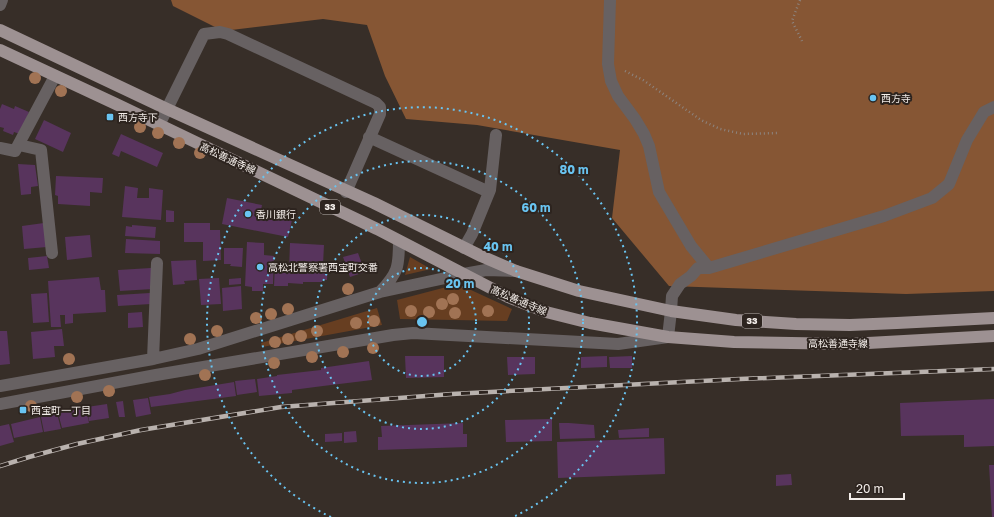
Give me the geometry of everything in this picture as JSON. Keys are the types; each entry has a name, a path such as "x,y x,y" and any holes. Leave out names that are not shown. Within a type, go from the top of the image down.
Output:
{"main road":[{"name":"高松善通寺線","path":"0,30 346,192 374,203 464,248 516,271 579,291 671,311 736,320 796,324 889,324 994,318"},
{"name":"高松善通寺線","path":"0,50 116,104 400,241 508,297 546,312 590,323 668,337 734,342 850,344 994,336"}],"street":[{"path":"0,5 2,0"},
{"path":"610,0 608,64 611,81 618,96 644,134 649,146 659,192 691,246 709,268"},
{"path":"159,126 204,34 220,32 228,34 380,106 380,114 346,192"},
{"path":"0,148 15,151 55,76"},
{"path":"0,404 156,374 393,335 413,333 618,344 668,337 672,296 680,284 691,276 698,268 709,268 884,216 932,198 949,184 967,140 984,112 994,107"},
{"path":"464,248 472,234 489,192 496,136"},
{"path":"369,137 489,192"},
{"path":"19,145 41,150 52,253"},
{"path":"380,292 392,279 398,267 400,241"},
{"path":"154,359 157,263"},
{"path":"0,386 154,359 198,349 380,292 486,270 516,271"}],"path":[{"path":"800,0 792,21 802,41"},
{"path":"608,64 644,80 701,120 720,129 743,134 779,133"}],"shaded area":[{"path":"171,0 994,0 994,291 906,294 669,286 612,218 620,150 477,125 406,119 385,76 367,25 323,19 223,31 173,6"},
{"path":"410,257 431,269 405,275"},
{"path":"458,284 512,309 507,321 400,319 397,300"},
{"path":"377,308 382,325 262,347 261,343"}],"building":[{"path":"2,104 14,109 15,106 29,112 20,134 14,132 13,135 3,131 4,128 0,127 0,109"},
{"path":"44,120 71,133 63,152 35,139"},
{"path":"121,134 163,153 157,167 121,151 119,157 112,154"},
{"path":"18,164 35,165 38,186 31,187 31,194 21,195"},
{"path":"56,176 103,178 102,193 90,192 90,206 58,204 58,196 55,195"},
{"path":"125,186 138,188 137,198 149,198 149,188 163,190 161,220 122,217"},
{"path":"227,198 262,205 261,210 278,213 277,217 292,220 288,237 222,224"},
{"path":"166,210 174,211 174,222 166,222"},
{"path":"44,223 47,247 24,249 22,226"},
{"path":"184,223 210,223 210,230 220,230 221,260 203,261 203,242 184,242"},
{"path":"132,225 156,227 155,238 125,236 126,226 132,227"},
{"path":"90,235 92,257 67,260 65,237"},
{"path":"126,239 160,241 160,254 125,253"},
{"path":"247,242 264,243 264,255 274,256 273,284 263,284 263,291 252,291 252,287 245,286"},
{"path":"290,243 324,245 323,265 328,265 327,280 322,280 322,282 303,282 303,284 288,283 288,286 274,286 275,264 289,265 289,271"},
{"path":"224,248 243,248 242,267 224,264"},
{"path":"358,253 365,272 350,277 343,257"},
{"path":"47,256 49,268 29,270 28,258"},
{"path":"196,260 197,280 184,281 185,284 173,285 171,261"},
{"path":"151,268 153,289 120,291 118,270"},
{"path":"99,277 101,290 105,290 106,312 73,314 73,323 65,324 65,315 60,315 61,327 51,327 48,281"},
{"path":"219,278 221,304 201,305 199,279"},
{"path":"241,278 241,284 229,285 229,279"},
{"path":"241,286 242,309 223,311 222,288"},
{"path":"47,293 49,322 33,323 31,294"},
{"path":"150,293 151,304 118,306 117,295"},
{"path":"142,312 143,327 128,328 128,313"},
{"path":"62,329 64,346 54,346 55,357 33,359 31,332"},
{"path":"0,331 7,331 10,364 0,365"},
{"path":"405,356 444,356 444,377 406,378"},
{"path":"607,356 607,367 581,368 581,357"},
{"path":"632,356 632,368 610,368 609,357"},
{"path":"507,357 535,357 535,374 508,375"},
{"path":"369,361 372,380 292,390 292,393 259,396 257,379 321,370 321,368"},
{"path":"255,379 257,392 237,395 235,381"},
{"path":"234,382 236,396 151,407 149,397"},
{"path":"148,398 151,414 136,417 133,400"},
{"path":"994,399 994,446 964,447 964,435 901,436 900,403"},
{"path":"123,401 125,417 119,417 116,402"},
{"path":"107,404 109,418 89,421 87,407"},
{"path":"86,408 89,423 62,428 58,413"},
{"path":"57,413 61,429 44,432 41,417"},
{"path":"40,417 43,432 14,438 11,424"},
{"path":"552,419 552,441 506,442 505,420"},
{"path":"463,423 463,434 467,434 467,447 378,450 378,437 382,437 381,426"},
{"path":"559,423 594,425 595,438 560,439"},
{"path":"9,424 14,442 0,446 0,426"},
{"path":"649,428 649,437 619,438 618,430"},
{"path":"356,431 357,442 344,443 344,432"},
{"path":"342,433 342,441 325,442 325,434"},
{"path":"664,438 665,474 558,478 557,442"},
{"path":"989,465 994,465 994,517 992,517"},
{"path":"791,474 792,485 776,486 776,475"}],"railway":[{"path":"0,466 77,444 141,430 281,407 452,394 740,379 994,369"}],"place":[{"name":"西方寺","path":"873,98"},
{"name":"西方寺下","path":"110,117"},
{"name":"香川銀行","path":"248,214"},
{"name":"高松北警察署西宝町交番","path":"260,267"},
{"name":"西宝町一丁目","path":"23,410"}]}
